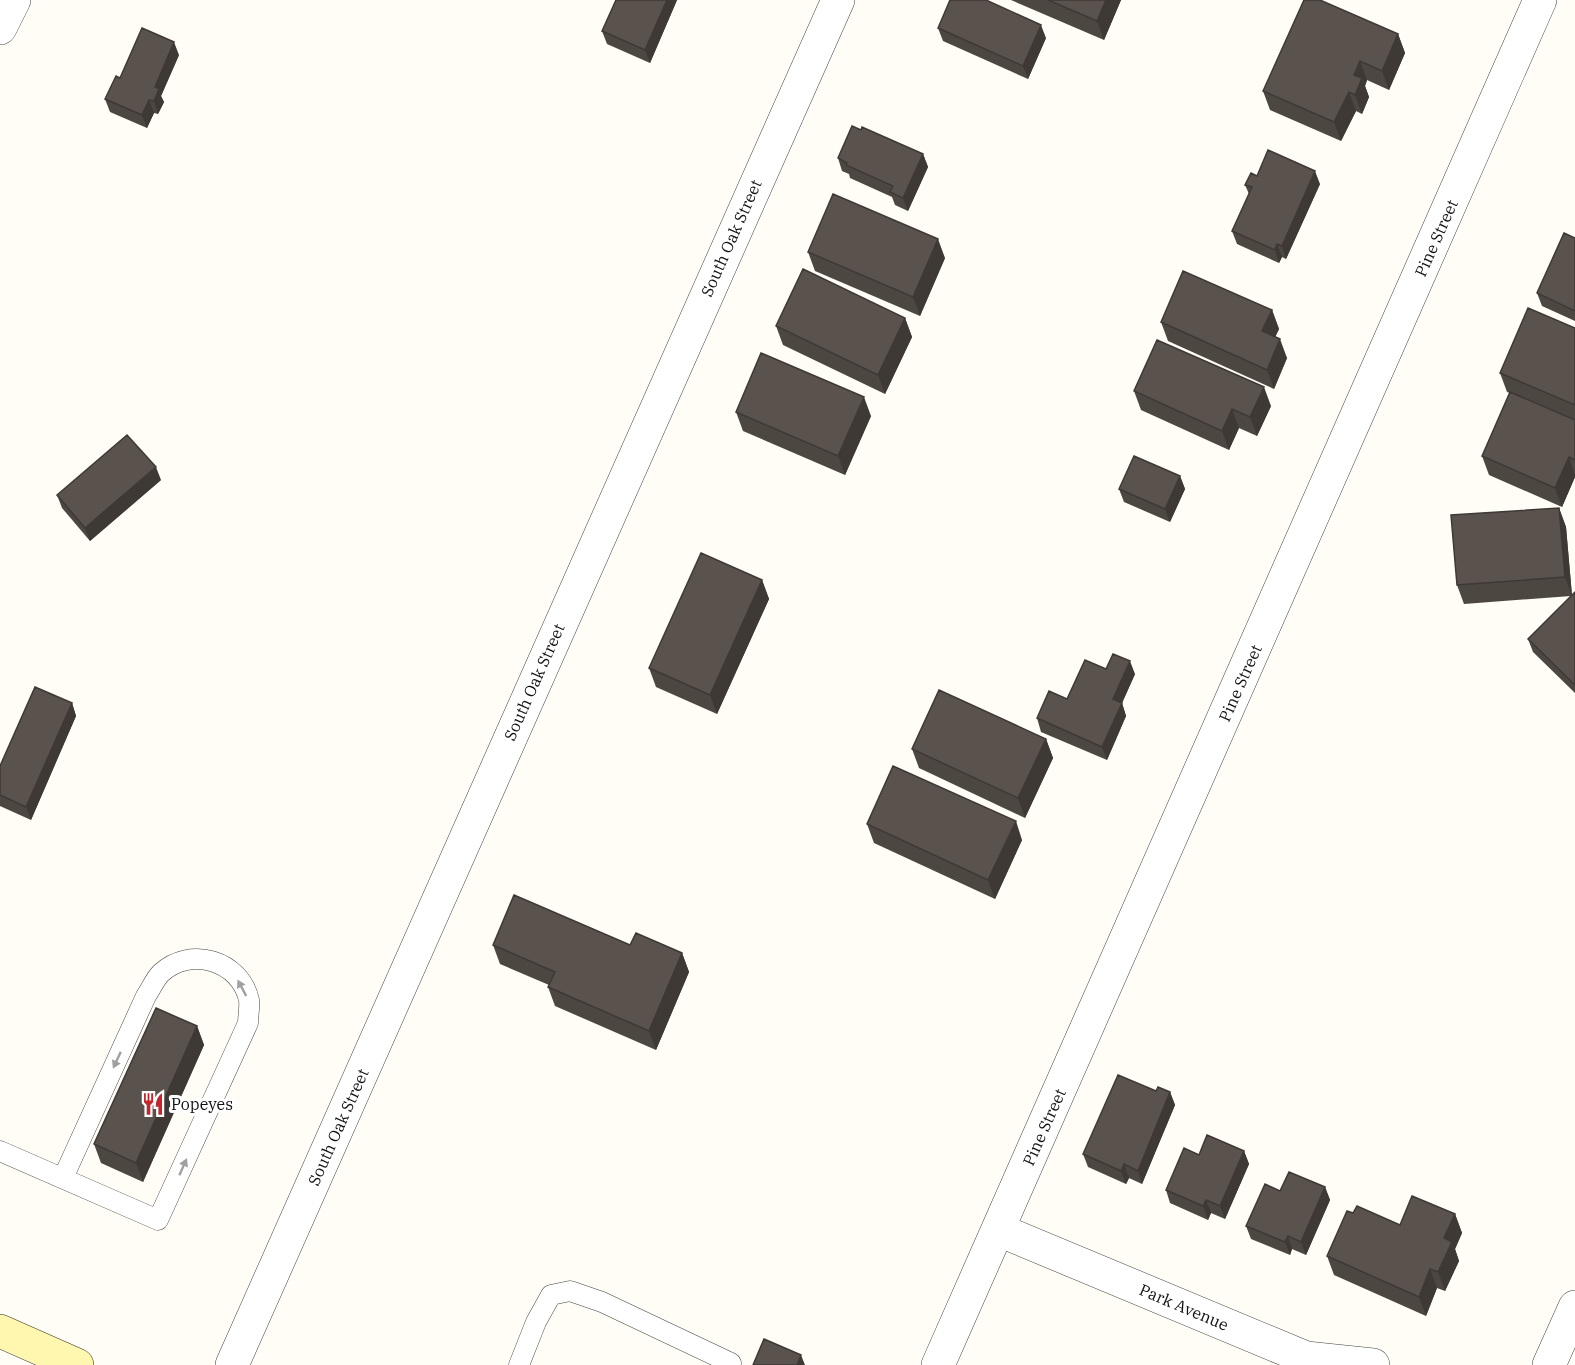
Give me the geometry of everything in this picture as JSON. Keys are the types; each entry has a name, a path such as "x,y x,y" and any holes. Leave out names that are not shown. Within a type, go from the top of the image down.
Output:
{"main road":[{"path":"0,1331 77,1365"}],"street":[{"path":"0,28 14,0"},
{"name":"South Oak Street","path":"232,1365 838,0"},
{"name":"Pine Street","path":"938,1365 1540,0"},
{"name":"Park Avenue","path":"999,1230 1306,1359 1373,1365"},
{"path":"1549,1365 1575,1307"}],"lane":[{"path":"0,1151 63,1179 159,1220 248,1023 249,1000 240,981 216,961 198,958 176,962 159,974 63,1179"},
{"path":"519,1365 536,1322 551,1295 570,1291 602,1302 731,1363"}],"building":[{"path":"616,0 667,0 645,50 602,31"},
{"path":"950,0 986,0 1041,25 1023,66 938,28"},
{"path":"1048,0 1106,0 1097,21"},
{"path":"1304,0 1320,0 1398,34 1382,71 1360,61 1354,75 1362,78 1355,95 1349,92 1334,122 1263,91"},
{"path":"142,28 174,42 155,87 159,89 154,101 149,100 142,115 105,99 116,76 120,78"},
{"path":"852,126 861,130 862,127 923,154 903,198 890,192 893,186 846,165 847,163 838,158"},
{"path":"1268,150 1315,171 1282,246 1277,244 1275,250 1232,231 1252,187 1245,185 1251,173 1257,176"},
{"path":"833,194 938,239 913,297 808,252"},
{"path":"1564,233 1575,238 1575,311 1537,293"},
{"path":"803,269 905,318 878,375 776,326"},
{"path":"1183,271 1272,310 1262,331 1280,339 1267,370 1161,322"},
{"path":"1528,308 1575,328 1575,405 1500,373"},
{"path":"1157,340 1264,387 1250,417 1232,409 1222,431 1134,391"},
{"path":"761,353 864,397 838,456 736,412"},
{"path":"1510,392 1575,420 1575,460 1569,457 1555,488 1482,456"},
{"path":"127,435 156,467 85,528 57,495"},
{"path":"1134,456 1180,476 1165,509 1119,489"},
{"path":"1559,508 1565,577 1457,585 1451,515"},
{"path":"701,553 762,580 710,695 649,668"},
{"path":"1575,592 1575,685 1528,639"},
{"path":"1113,654 1130,661 1113,699 1122,703 1102,747 1037,718 1049,691 1067,699 1085,660 1106,669"},
{"path":"35,687 72,703 26,807 0,795 0,766"},
{"path":"939,690 1046,739 1018,798 912,749"},
{"path":"893,766 1016,821 988,880 867,824"},
{"path":"514,895 630,945 636,933 682,953 649,1031 548,987 555,972 493,945"},
{"name":"Popeyes","path":"156,1008 197,1026 136,1163 94,1144"},
{"path":"1118,1075 1156,1091 1158,1087 1170,1092 1138,1171 1124,1164 1121,1171 1083,1154"},
{"path":"1207,1135 1244,1151 1220,1206 1206,1200 1203,1206 1166,1190 1184,1148 1199,1155"},
{"path":"1289,1172 1325,1187 1301,1242 1288,1236 1285,1242 1246,1226 1265,1184 1280,1191"},
{"path":"1412,1196 1455,1214 1444,1238 1452,1242 1438,1272 1430,1269 1419,1297 1327,1256 1347,1211 1353,1213 1357,1206 1400,1225"},
{"path":"764,1339 801,1355 797,1365 753,1365"}],"place":[{"name":"Popeyes","path":"153,1104"}]}
